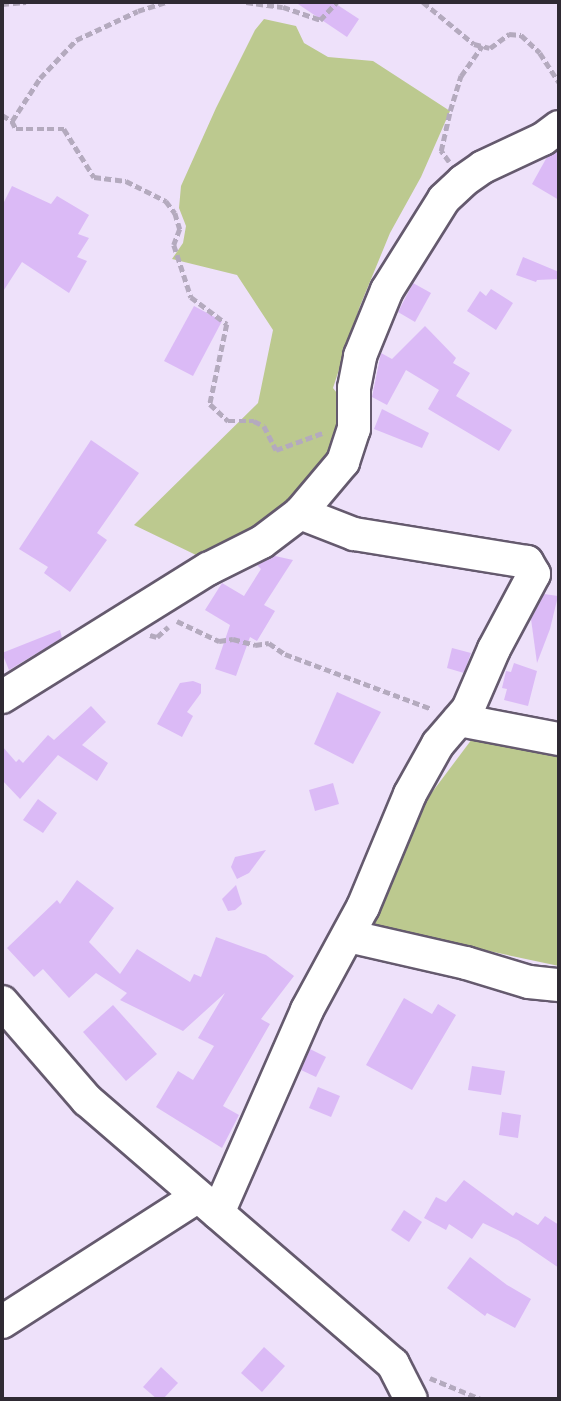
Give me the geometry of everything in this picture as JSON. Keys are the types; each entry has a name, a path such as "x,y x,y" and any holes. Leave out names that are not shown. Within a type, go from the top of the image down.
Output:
{"street":[{"path":"2,697 208,569 262,542 300,513 343,462 354,429 354,388 360,356 387,290 444,199 463,180 483,167 543,139 559,127"},
{"path":"2,1322 207,1205 363,907 410,794 438,744 472,702 495,649 534,575 532,566 527,562 354,534 300,513"},
{"path":"458,720 559,738"},
{"path":"348,936 466,963 529,982 559,985"},
{"path":"2,1002 87,1100 393,1364 411,1399"}],"path":[{"path":"2,4 26,2"},
{"path":"12,121 40,78 76,40 138,11 166,2"},
{"path":"246,2 283,7 320,20 337,2"},
{"path":"423,2 457,31 482,46 490,48 509,34 521,35 540,54 559,82"},
{"path":"463,180 441,151 461,76 482,46"},
{"path":"2,115 12,121 16,129 64,129 94,177 126,181 166,201 175,213 180,229 174,245 191,297 227,324 210,404 228,421 254,421 264,426 276,450 324,432 354,429"},
{"path":"119,625 157,637 175,620 183,621 219,641 233,639 254,645 269,643 285,654 362,680 458,720"},
{"path":"393,1364 481,1399"}],"green space":[{"path":"264,19 296,26 304,43 328,57 373,61 450,111 421,177 390,233 360,306 333,388 354,415 336,465 252,537 196,555 134,525 258,403 273,330 237,275 172,259 183,243 186,226 179,208 181,186 216,108 255,30"},
{"path":"478,731 559,741 559,966 362,924 421,807"}],"building":[{"path":"295,2 333,2 359,19 347,37"},
{"path":"559,150 559,200 532,184 547,157"},
{"path":"12,186 51,204 57,196 89,215 78,234 89,238 77,257 87,261 69,293 22,262 2,293 2,206"},
{"path":"523,257 559,272 559,279 536,282 516,275"},
{"path":"413,283 431,293 415,322 398,312"},
{"path":"491,289 513,303 496,330 467,311 480,291 486,296"},
{"path":"194,306 222,321 193,376 164,361"},
{"path":"425,326 456,358 453,363 470,373 456,396 512,430 499,451 428,409 439,390 406,370 387,405 372,397 381,353 392,359"},
{"path":"382,409 429,433 422,448 374,429"},
{"path":"91,440 139,473 97,533 107,540 70,592 44,573 48,567 19,549"},
{"path":"275,556 293,560 264,605 275,611 257,641 250,637 236,676 215,669 230,625 205,610 222,583 244,596 261,569 257,565"},
{"path":"544,594 558,596 550,629 537,663 531,619"},
{"path":"60,630 62,638 9,670 2,653"},
{"path":"452,648 471,653 464,673 447,668"},
{"path":"514,663 537,671 528,706 504,700 507,689 502,688 506,671 511,672"},
{"path":"193,681 201,684 201,693 187,712 193,716 182,737 157,724 180,683"},
{"path":"337,692 381,712 353,764 314,744"},
{"path":"91,706 106,722 82,745 108,763 97,781 58,755 20,799 2,780 2,746 16,762 19,759 23,763 48,735 54,740"},
{"path":"333,783 339,804 315,811 309,790"},
{"path":"38,799 57,813 43,833 23,820"},
{"path":"266,850 249,873 237,879 231,867 235,857"},
{"path":"77,880 114,908 89,942 120,974 137,949 190,982 194,974 201,977 216,937 266,955 294,976 261,1019 270,1024 223,1106 239,1115 222,1148 156,1107 178,1071 193,1080 214,1046 198,1038 225,993 183,1031 120,1000 127,993 96,973 69,998 43,969 34,977 7,948 57,900 60,904"},
{"path":"236,885 242,904 235,910 228,911 222,899"},
{"path":"404,998 432,1014 438,1004 456,1015 412,1090 366,1065"},
{"path":"113,1005 157,1054 126,1081 83,1032"},
{"path":"310,1049 326,1057 316,1077 301,1070"},
{"path":"472,1066 505,1071 501,1095 468,1090"},
{"path":"318,1087 340,1096 331,1117 309,1108"},
{"path":"502,1112 521,1115 518,1138 499,1135"},
{"path":"464,1180 513,1216 516,1212 538,1225 545,1216 559,1225 559,1268 518,1240 483,1223 472,1239 449,1224 446,1230 424,1218 436,1197 446,1202"},
{"path":"404,1210 422,1222 409,1242 391,1230"},
{"path":"470,1257 531,1299 515,1328 487,1313 485,1316 447,1288"},
{"path":"264,1347 285,1366 262,1392 241,1373"},
{"path":"161,1367 178,1383 163,1399 157,1399 143,1387"}]}
